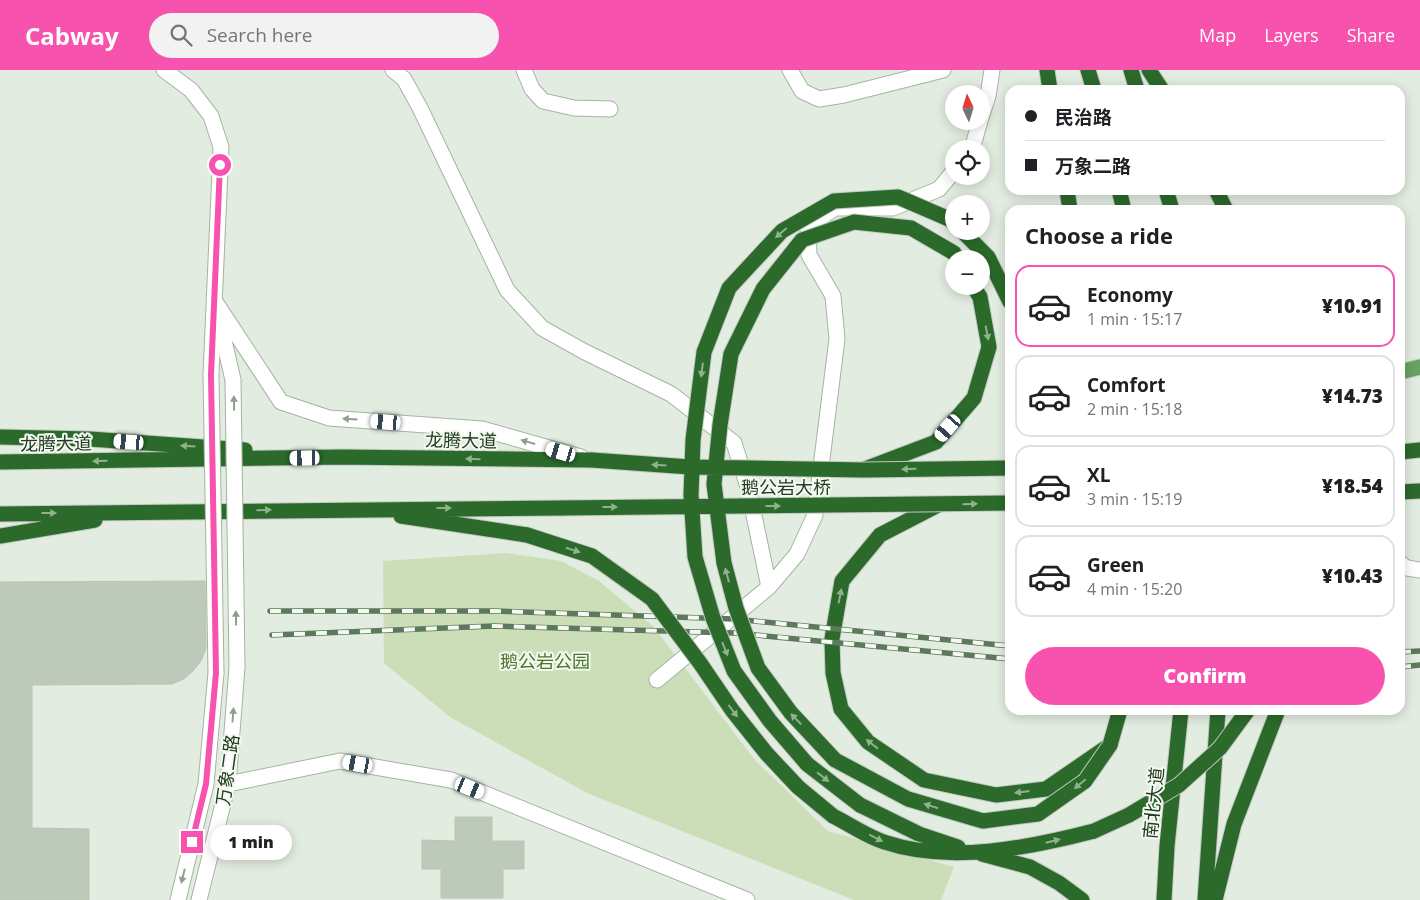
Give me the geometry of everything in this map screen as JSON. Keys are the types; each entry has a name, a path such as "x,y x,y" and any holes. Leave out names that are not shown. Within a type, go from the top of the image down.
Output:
{"highway":[{"path":"1047,70 1049,85"},
{"path":"1088,70 1092,85"},
{"path":"1131,70 1136,85"},
{"path":"1150,70 1159,85"},
{"path":"945,217 898,197 834,201 782,231 729,288 704,352 693,440 691,496 695,557 713,618 734,671 770,721 807,764 860,805 918,834 1030,867 1059,883 1082,900"},
{"path":"949,250 911,228 854,222 802,240 763,289 731,354 720,425 714,484 724,563 736,608 758,668 790,713 835,760 908,799 982,822 1038,814 1085,782 1110,745 1119,715"},
{"path":"971,240 988,257 1005,292"},
{"path":"864,470 936,442 974,398 989,347 978,295"},
{"path":"0,437 90,438 342,457"},
{"path":"1405,452 1420,450"},
{"name":"龙腾大道","path":"0,462 342,457 592,460"},
{"name":"鹅公岩大桥","path":"592,460 690,467 864,470 1005,468"},
{"path":"1405,492 1420,491"},
{"name":"鹅公岩大桥","path":"355,509 1005,503"},
{"path":"938,505 880,535 842,581 832,639 833,673 841,709 868,742 924,780 996,795 1046,789 1110,745"},
{"path":"0,514 355,509 527,535 592,556 652,599 700,663 732,710 798,787 833,816 883,842 922,851 974,852 1046,844 1094,831 1129,815 1179,785 1220,748 1244,715"},
{"path":"0,536 138,513"},
{"name":"南北大道","path":"1164,900 1167,846 1180,715"},
{"path":"1204,900 1218,715"},
{"path":"1216,900 1234,824 1276,715"}],"main road":[{"path":"1124,70 1128,85"},
{"path":"1405,371 1420,367"}],"street":[{"name":"万象二路","path":"164,70 191,90 211,116 221,147 211,375 216,673 206,784 178,900"},
{"path":"393,70 404,79 420,108 507,290 542,328 585,352 671,394 734,443 748,487 769,587"},
{"path":"524,70 532,89 543,101 574,108 610,109"},
{"path":"790,70 802,91 819,99 844,96 943,70"},
{"path":"990,85 992,70"},
{"path":"657,680 769,587 797,554 815,515 837,339 833,296 809,255 808,226 835,208 893,208 939,188 945,181"},
{"name":"万象二路","path":"199,900 228,784 237,666 233,380 214,300"},
{"path":"214,300 281,402 329,418 482,429 592,460"},
{"path":"1405,567 1420,570"},
{"path":"228,784 340,760 451,780 747,900"}],"green space":[{"name":"鹅公岩公园","path":"506,553 561,561 599,581 654,627 754,759 828,831 954,867 941,900 854,900 587,793 450,717 384,663 383,561"}],"building":[{"path":"205,581 206,648 201,661 184,679 172,684 32,685 32,828 89,829 89,900 0,900 0,582"},
{"path":"455,817 492,817 492,841 524,841 524,869 503,869 503,898 441,898 441,869 422,869 422,840 455,841"}],"railway":[{"path":"270,611 494,611 734,619 1005,646"},
{"path":"272,635 494,626 734,633 1005,659"},
{"path":"1405,652 1420,651"},
{"path":"1405,666 1420,665"}],"route":[{"path":"192,842 206,784 216,673 211,375 220,165"}]}
